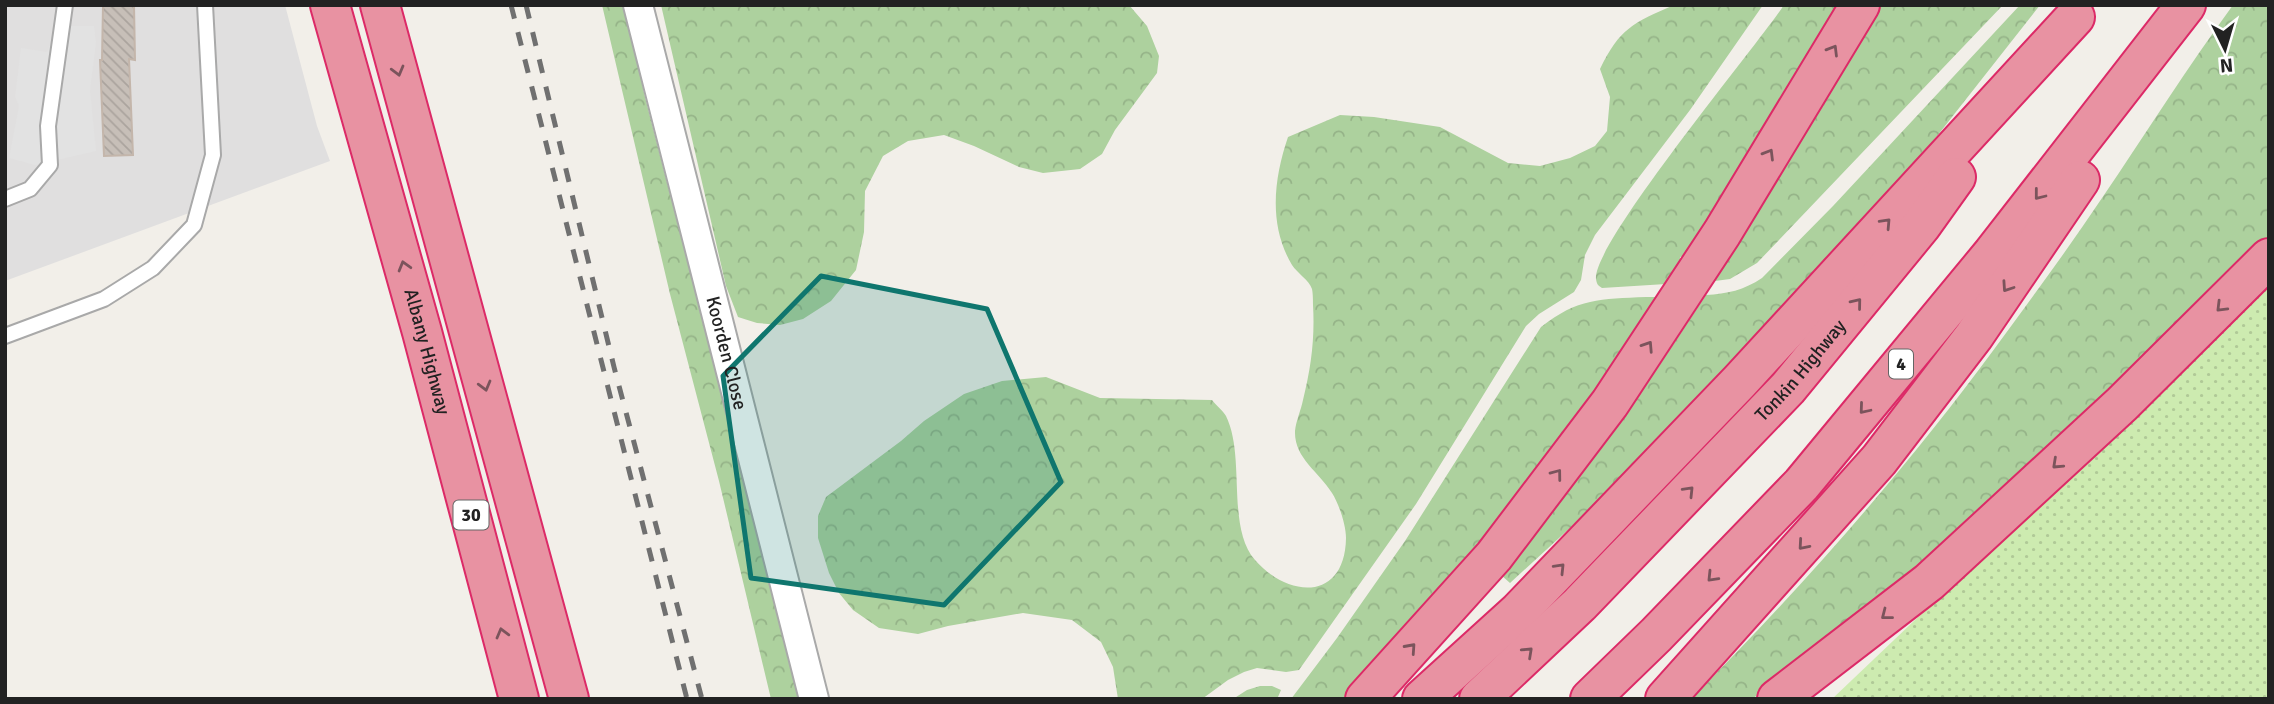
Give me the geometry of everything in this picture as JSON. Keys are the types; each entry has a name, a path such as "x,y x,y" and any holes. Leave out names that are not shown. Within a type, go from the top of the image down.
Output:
{"highway":[{"name":"Albany Highway","path":"330,5 426,345 519,699"},
{"name":"30","path":"380,5 569,699"},
{"path":"1365,699 1494,556 1610,403 1721,233 1860,5"},
{"name":"4","path":"1590,699 1802,484 1993,253 2186,5"},
{"path":"1665,699 1879,460 1974,336 2138,94 2193,5"},
{"path":"1422,699 1519,611 1721,401 2079,11"},
{"name":"Tonkin Highway","path":"1479,699 1580,604 1788,388 1921,226 2079,11"},
{"path":"1777,699 1929,582 2122,404 2269,258"}],"street":[{"name":"Koorden Close","path":"638,5 814,699"}],"lane":[{"path":"5,199 30,189 50,165 48,126 65,5"},
{"path":"5,336 104,299 153,268 194,225 213,155 205,5"}],"highlighted area":[{"path":"821,276 987,309 1061,482 944,605 751,578 723,376"}],"shaded area":[{"path":"5,5 285,5 317,126 330,161 5,281"},
{"path":"70,26 94,26 96,43 90,90 96,151 35,165 9,158 19,106 15,97 21,48 47,52 52,41"}],"green space":[{"path":"602,5 625,5 645,97 800,699 771,699 719,481 670,294"},
{"path":"661,5 1129,5 1147,26 1159,56 1157,73 1115,130 1102,154 1080,169 1043,173 1019,167 944,135 908,141 883,156 865,191 864,232 856,270 831,301 803,319 780,325 757,323 738,317 726,286"},
{"path":"1674,5 1763,5 1690,110 1595,235 1585,255 1581,280 1574,292 1539,314 1526,326 1416,504 1299,670 1286,672 1257,668 1228,680 1202,699 1118,699 1113,667 1101,642 1072,620 1023,613 918,634 879,628 853,610 839,593 829,573 818,538 818,516 826,497 924,421 964,394 1002,381 1046,377 1100,398 1212,400 1226,416 1232,433 1238,511 1246,546 1255,560 1283,582 1298,587 1313,587 1326,583 1336,574 1343,559 1346,533 1335,498 1303,457 1296,441 1295,431 1310,365 1313,317 1312,289 1292,265 1284,250 1276,218 1279,169 1288,137 1340,115 1374,117 1440,127 1508,163 1540,166 1570,158 1595,146 1607,131 1610,97 1600,69 1614,44 1638,22"},
{"path":"1784,5 1842,5 1787,100 1684,256 1680,257 1680,264 1666,284 1602,288 1596,279 1602,259 1620,227 1646,188"},
{"path":"1875,5 2003,5 1757,263 1730,279 1715,281"},
{"path":"2020,5 2040,5 1893,192 1620,482 1510,583 1501,575 1657,369 1706,295 1735,291 1762,278 1833,206"},
{"path":"2233,5 2269,5 2269,241 2109,404 1832,641 1752,699 1691,699 1772,615 1849,529 1960,394 2076,236"},
{"path":"2269,283 2269,699 1832,699"},
{"path":"1659,297 1582,421 1356,699 1291,699 1405,541 1541,327 1578,305 1615,298"},
{"path":"1272,686 1281,690 1278,697 1233,699 1247,690"}],"building":[{"path":"103,5 134,5 135,60 129,59 133,155 104,156 100,60"}],"railway":[{"path":"511,5 687,699"},
{"path":"526,5 614,367 702,699"}]}
